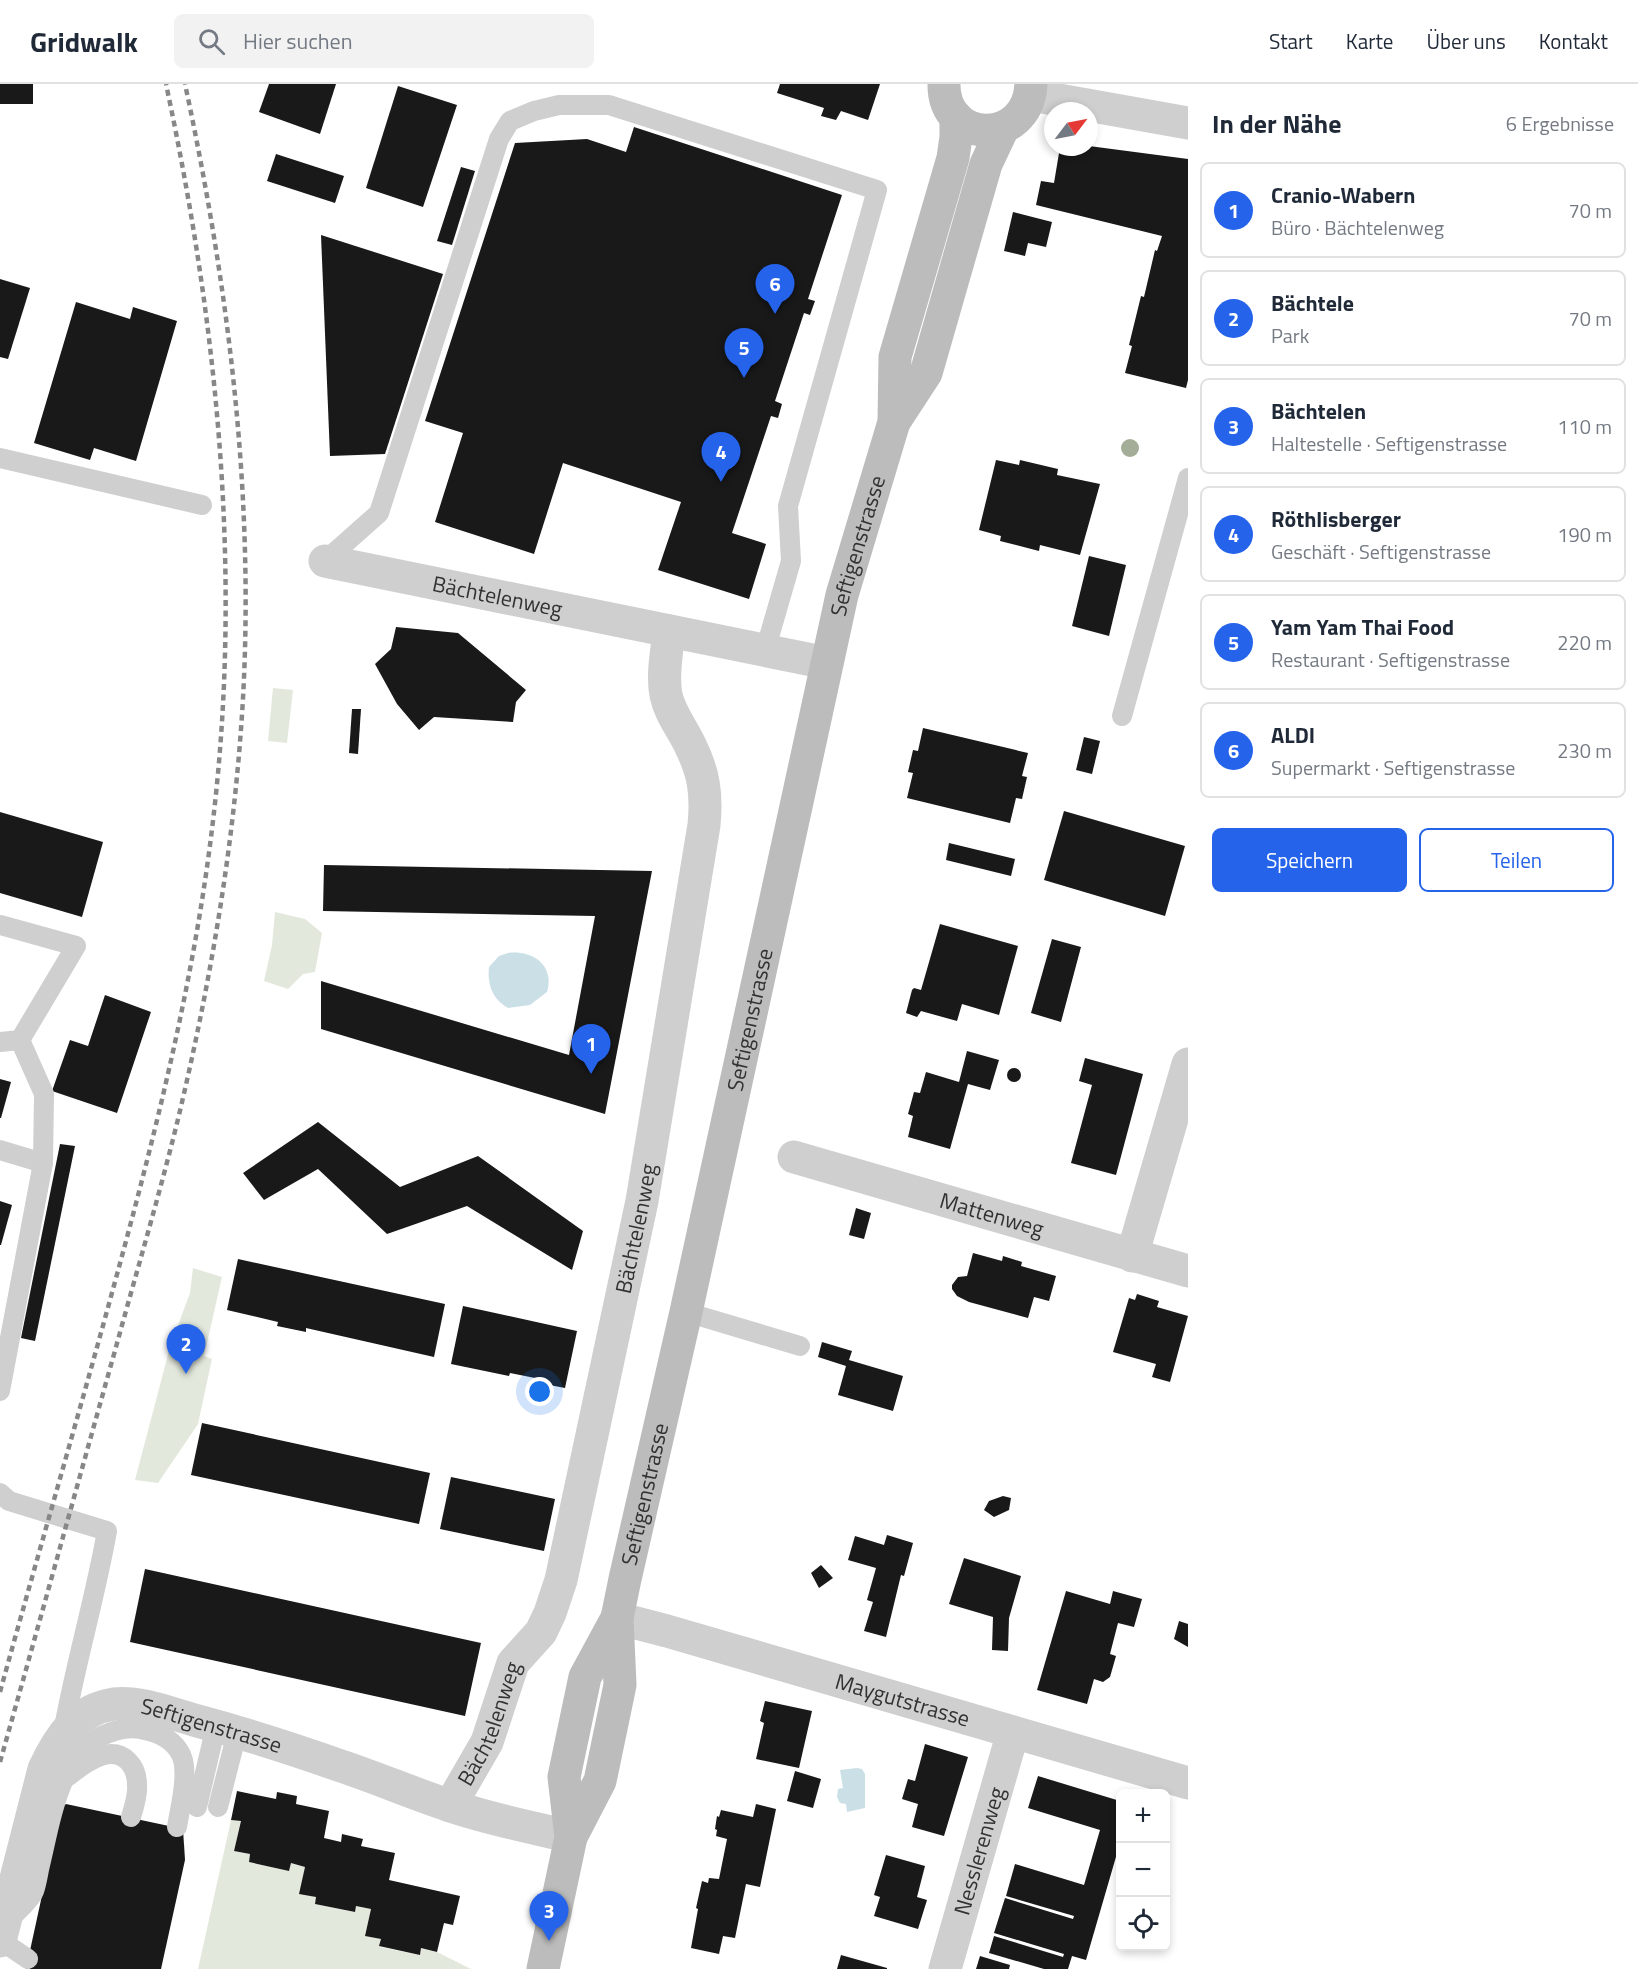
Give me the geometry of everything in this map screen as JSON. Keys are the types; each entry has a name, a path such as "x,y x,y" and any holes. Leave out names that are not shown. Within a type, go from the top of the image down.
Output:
{"main road":[{"path":"944,84 945,98 956,117 974,128 988,130 1003,128 1021,115 1027,106 1031,89"},
{"name":"Seftigenstrasse","path":"543,1969 571,1837 600,1781 620,1685 617,1618 842,596 894,422 895,357 953,158 956,117"},
{"name":"Seftigenstrasse","path":"894,422 926,373 983,173 1003,128"}],"street":[{"path":"1031,89 1188,123"},
{"name":"Bächtelenweg","path":"325,561 827,663"},
{"name":"Bächtelenweg","path":"450,1806 487,1742 513,1663 541,1632 561,1580 642,1201 704,825 706,798 702,774 690,745 672,712 666,694 665,677 669,631"},
{"path":"1132,1256 1188,1064"},
{"name":"Mattenweg","path":"794,1157 1188,1271"},
{"name":"Maygutstrasse","path":"617,1618 676,1633 1188,1783"},
{"name":"Seftigenstrasse","path":"1,1935 44,1769 63,1733 88,1713 115,1704 149,1707 226,1729 340,1765 450,1806 571,1837"},
{"name":"Nesslerenweg","path":"945,1969 1013,1732"}],"lane":[{"path":"325,561 379,513 499,138 506,126 521,116 559,105 609,105 877,190 788,506 791,561 765,651"},
{"path":"0,458 202,505"},
{"path":"1122,716 1188,478"},
{"path":"0,925 76,946 20,1040"},
{"path":"0,1042 20,1040"},
{"path":"0,1390 43,1162 44,1094 20,1040"},
{"path":"0,1150 43,1162"},
{"path":"686,1311 800,1346"},
{"path":"0,1493 9,1501 107,1531 102,1563 74,1675 63,1733"},
{"path":"28,1959 1,1935 34,1893 55,1804 65,1778 81,1750 100,1736 123,1728 134,1727 161,1735 179,1750 184,1764 177,1827"},
{"path":"218,1807 226,1729"},
{"path":"197,1807 226,1729"},
{"path":"65,1778 96,1758 113,1754 120,1755 130,1763 136,1777 136,1796 131,1817"}],"shaded area":[{"path":"273,688 293,690 287,743 268,741"},
{"path":"275,912 305,919 322,933 315,972 303,974 288,989 264,981 272,945"},
{"path":"508,953 533,957 540,961 548,974 547,992 530,1005 508,1008 498,1001 492,991 489,967 499,956"},
{"path":"193,1268 222,1277 204,1356 212,1359 198,1424 158,1483 135,1480 170,1347 190,1293"},
{"path":"862,1769 865,1774 865,1808 847,1812 846,1804 840,1803 837,1797 838,1789 843,1788 840,1770"},
{"path":"231,1820 241,1821 234,1851 250,1854 249,1862 289,1871 291,1863 305,1867 300,1893 316,1897 315,1904 354,1912 356,1906 371,1909 365,1936 381,1939 380,1947 420,1955 421,1948 437,1952 471,1969 198,1969"}],"building":[{"path":"0,84 33,84 33,104 0,104"},
{"path":"269,84 336,84 320,134 259,112"},
{"path":"780,84 880,84 868,120 841,111 836,120 821,116 824,108 777,93"},
{"path":"398,86 457,105 423,207 366,188"},
{"path":"634,127 842,195 808,299 815,301 810,315 804,313 775,401 782,404 778,418 771,416 732,533 766,544 749,599 658,570 681,502 563,463 534,554 435,522 463,433 425,421 515,143 587,139 626,152"},
{"path":"1098,147 1188,159 1188,380 1186,388 1125,373 1141,296 1144,297 1155,250 1157,251 1162,236 1036,205 1041,181 1054,183 1058,156 1098,156"},
{"path":"276,154 344,176 335,203 267,181"},
{"path":"461,167 475,171 452,245 437,241"},
{"path":"1013,212 1052,222 1046,247 1028,243 1025,256 1004,251"},
{"path":"321,235 443,274 385,454 330,456"},
{"path":"0,279 30,288 8,359 0,357"},
{"path":"76,302 130,319 133,307 177,321 136,461 94,448 90,460 34,443"},
{"path":"996,460 1019,465 1020,460 1058,469 1057,475 1100,484 1080,555 1040,545 1039,551 1000,541 1001,536 979,530"},
{"path":"1089,556 1126,565 1109,636 1072,626"},
{"path":"396,627 458,633 526,690 516,702 513,722 434,717 419,730 397,704 375,664 391,649"},
{"path":"352,709 361,709 358,754 349,753"},
{"path":"923,728 1028,753 1022,776 1027,777 1022,799 1016,798 1010,823 907,798 913,773 908,772 913,750 918,751"},
{"path":"1084,737 1100,741 1092,774 1076,770"},
{"path":"1064,811 1185,846 1165,916 1044,880"},
{"path":"0,812 103,842 82,917 0,893"},
{"path":"949,843 1015,859 1011,876 946,860"},
{"path":"324,865 652,871 605,1114 321,1029 321,981 569,1055 595,916 323,911"},
{"path":"940,924 1018,946 999,1015 962,1004 957,1021 921,1011 917,1017 906,1013 912,990 914,988 921,990"},
{"path":"1052,939 1081,947 1061,1022 1031,1013"},
{"path":"105,995 151,1012 117,1113 52,1091 70,1040 88,1046"},
{"path":"967,1051 999,1060 990,1090 968,1084 950,1149 908,1137 913,1116 908,1114 914,1092 920,1093 926,1072 959,1082"},
{"path":"1085,1058 1143,1074 1116,1175 1071,1163 1092,1085 1079,1081"},
{"path":"1014,1068 1019,1070 1021,1075 1019,1080 1014,1082 1009,1080 1007,1075 1009,1070"},
{"path":"0,1079 11,1082 1,1118 0,1118"},
{"path":"318,1122 400,1187 478,1156 583,1231 572,1270 467,1206 387,1234 318,1169 264,1200 243,1173"},
{"path":"60,1144 75,1146 35,1341 21,1338"},
{"path":"0,1201 12,1205 1,1245 0,1245"},
{"path":"856,1208 871,1213 864,1239 849,1235"},
{"path":"973,1253 1002,1261 1003,1256 1022,1262 1021,1266 1056,1276 1049,1301 1034,1297 1028,1318 969,1302 957,1296 952,1285 958,1277 967,1276"},
{"path":"238,1259 445,1304 434,1357 306,1328 306,1332 277,1326 278,1322 227,1310"},
{"path":"1137,1294 1159,1301 1157,1307 1188,1316 1170,1382 1152,1377 1156,1364 1113,1352 1129,1298 1135,1300"},
{"path":"463,1306 577,1331 565,1388 534,1382 535,1378 510,1373 509,1376 451,1364"},
{"path":"822,1342 852,1351 849,1360 903,1376 893,1411 838,1395 846,1366 818,1357"},
{"path":"202,1423 430,1473 419,1524 191,1475"},
{"path":"451,1477 555,1499 544,1551 440,1529"},
{"path":"1003,1496 1011,1498 1009,1510 994,1517 984,1510 989,1501"},
{"path":"887,1535 913,1543 904,1576 901,1575 886,1637 864,1631 873,1602 867,1600 876,1568 848,1560 855,1536 884,1545"},
{"path":"964,1558 1021,1576 1009,1618 1008,1651 992,1650 993,1617 949,1604"},
{"path":"821,1565 833,1578 819,1588 811,1573"},
{"path":"145,1569 481,1643 465,1716 130,1642"},
{"path":"1066,1591 1110,1604 1113,1591 1142,1599 1134,1627 1118,1623 1110,1654 1116,1656 1110,1677 1103,1682 1094,1679 1087,1704 1037,1690"},
{"path":"1179,1621 1188,1624 1188,1647 1174,1639"},
{"path":"765,1701 812,1711 799,1768 756,1759 764,1723 760,1721"},
{"path":"925,1744 968,1757 944,1836 912,1827 918,1804 902,1799 908,1779 915,1781"},
{"path":"795,1771 821,1779 813,1808 787,1801"},
{"path":"1038,1776 1116,1800 1116,1857 1086,1960 1072,1956 1068,1969 1044,1969 989,1953 994,1936 1063,1957 1064,1954 994,1933 1005,1898 1073,1919 1074,1916 1006,1896 1015,1864 1084,1885 1100,1830 1028,1808"},
{"path":"237,1791 276,1799 277,1792 297,1796 296,1804 329,1811 324,1838 341,1842 342,1834 363,1839 361,1846 395,1853 389,1880 460,1896 453,1925 444,1923 437,1952 421,1948 420,1955 379,1946 381,1939 365,1936 371,1909 356,1906 355,1912 315,1904 316,1897 299,1894 305,1867 291,1863 289,1871 249,1862 250,1854 234,1851 241,1821 231,1820"},
{"path":"66,1804 183,1829 185,1860 161,1969 26,1969 61,1808"},
{"path":"756,1804 776,1809 760,1887 746,1884 735,1938 723,1936 719,1954 691,1948 702,1881 708,1883 709,1878 719,1879 727,1839 716,1836 717,1816 719,1817 721,1810 753,1817"},
{"path":"886,1855 925,1866 917,1897 927,1900 918,1929 874,1916 880,1897 874,1895"},
{"path":"841,1955 887,1968 887,1969 837,1969"},
{"path":"980,1956 1010,1965 1009,1969 976,1969"}],"railway":[{"path":"0,1692 107,1311 156,1126 196,939 214,812 222,721 225,629 225,538 220,446 199,265 166,84"},
{"path":"0,1762 179,1115 217,930 236,789 245,659 243,494 236,411 216,247 185,84"}],"place":[{"name":"ALDI","path":"775,314"},
{"name":"Yam Yam Thai Food","path":"744,378"},
{"name":"Röthlisberger","path":"721,482"},
{"name":"Cranio-Wabern","path":"591,1074"},
{"name":"Bächtele","path":"186,1374"},
{"name":"Bächtelen","path":"549,1941"}]}
